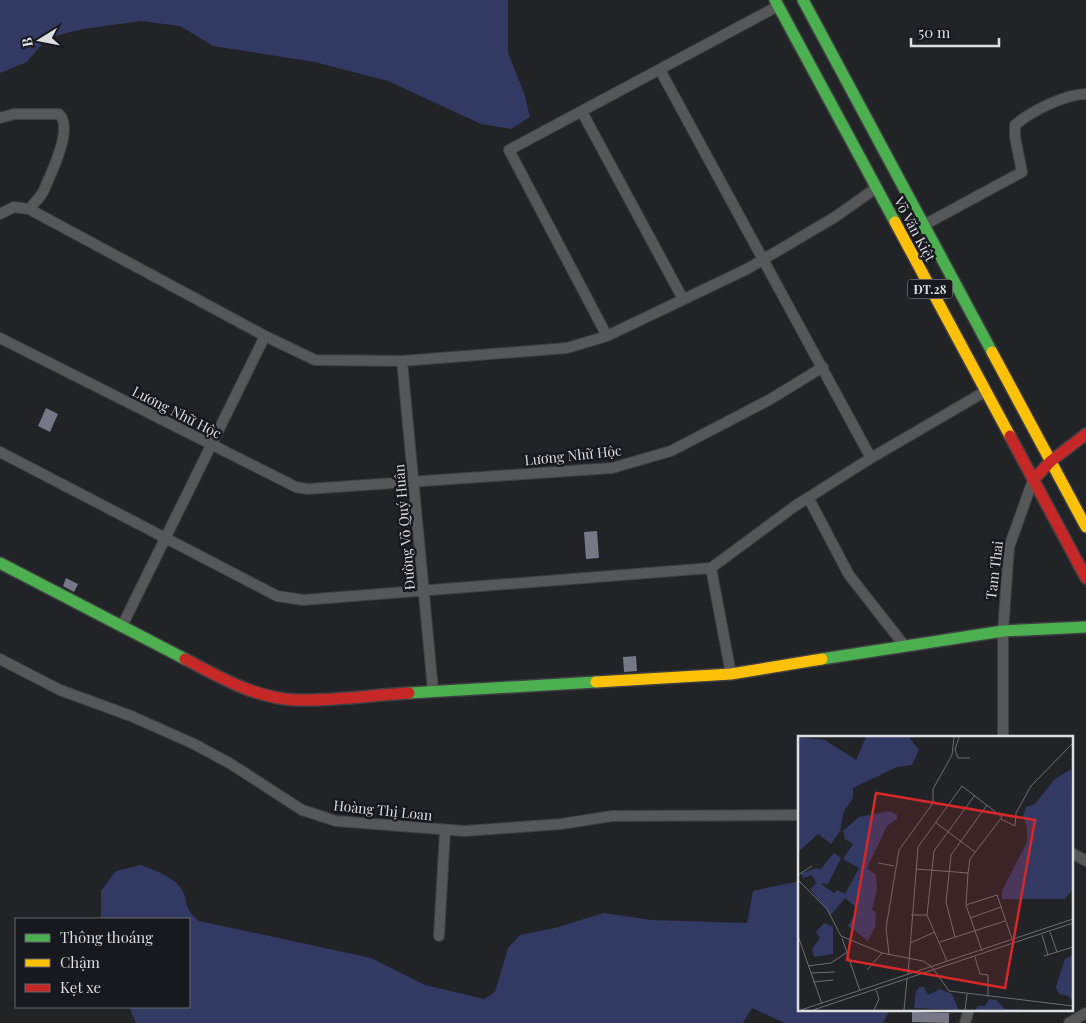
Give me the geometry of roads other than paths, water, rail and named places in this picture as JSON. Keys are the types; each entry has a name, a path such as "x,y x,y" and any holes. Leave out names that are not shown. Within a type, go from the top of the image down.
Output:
{"main road":[{"name":"Võ Văn Kiệt","path":"804,0 1086,527"},
{"name":"Võ Văn Kiệt","path":"776,3 1086,578"},
{"name":"Tam Thai","path":"1033,480 1051,461 1086,434"},
{"path":"0,563 232,683 272,696 296,700 433,690 731,674 904,645 1003,631 1086,627"}],"street":[{"path":"607,336 510,150 660,70 776,3"},
{"path":"660,70 871,458"},
{"path":"924,225 1022,172 1015,137 1016,125 1024,118 1074,94 1086,94"},
{"path":"582,112 683,299"},
{"path":"0,118 14,114 59,114 63,118 65,132 59,152 44,191 29,209"},
{"path":"0,214 14,207 29,209 265,336 315,360 402,360 567,348 607,336 763,259 835,217 876,188"},
{"path":"122,626 265,336"},
{"name":"Lương Nhữ Hộc","path":"0,338 296,488 307,489 612,468 658,457 769,400 823,367"},
{"name":"Đường Võ Quý Huân","path":"402,360 433,690"},
{"path":"0,452 277,596 303,600 711,568 871,458 986,391"},
{"name":"Tam Thai","path":"1003,736 1003,631 1009,547 1033,480"},
{"path":"809,499 849,575 904,645"},
{"path":"711,568 731,674"},
{"name":"Hoàng Thị Loan","path":"0,659 60,690 131,716 194,744 231,764 302,810 336,821 444,831 561,824 612,816 798,815"},
{"path":"439,936 444,831"},
{"path":"1074,854 1086,861"},
{"path":"964,1023 969,1010"},
{"path":"1069,1023 1086,1013"}]}
